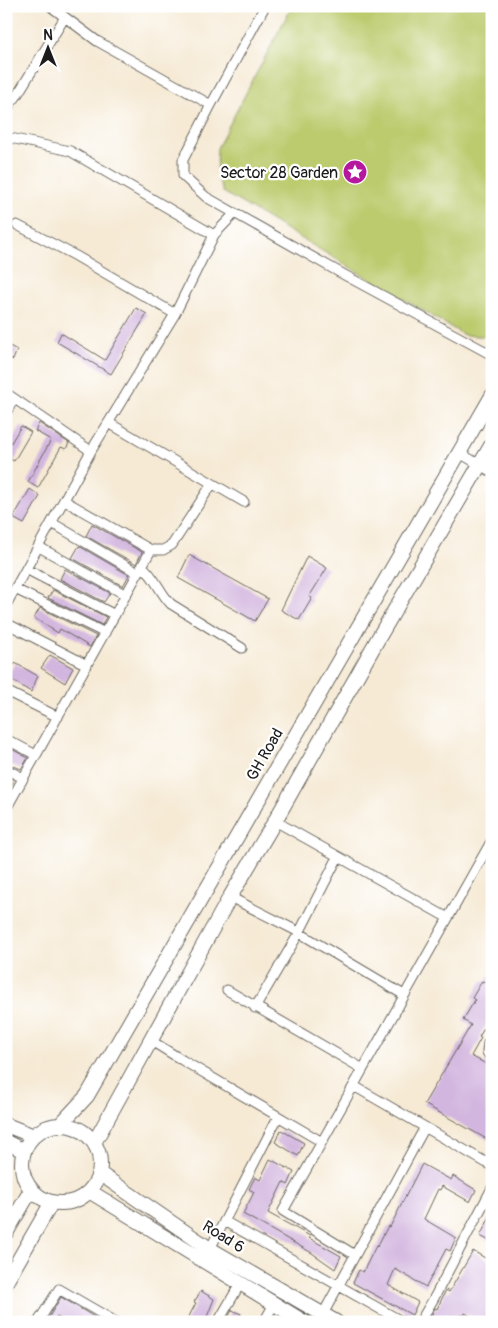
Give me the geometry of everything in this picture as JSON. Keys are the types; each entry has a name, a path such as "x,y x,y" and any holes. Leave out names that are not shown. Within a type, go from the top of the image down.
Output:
{"main road":[{"name":"GH Road","path":"60,1125 87,1096 492,396"},
{"path":"94,1143 230,896 275,821 379,637 486,469 492,444"},
{"path":"6,1125 34,1136"},
{"path":"60,1125 73,1127 85,1133 94,1143 99,1158 99,1173 89,1191 72,1201 52,1202 31,1190 22,1172 22,1162 24,1152 34,1136 42,1130 60,1125"},
{"path":"6,1142 24,1152"},
{"name":"Road 6","path":"99,1173 210,1249 336,1322"},
{"path":"6,1233 31,1190"},
{"name":"Road 6","path":"89,1191 304,1322"},
{"path":"6,1282 52,1202"}],"street":[{"path":"50,6 98,41 211,105"},
{"path":"265,6 183,160 183,176 206,197 492,355"},
{"path":"6,109 16,97 65,17"},
{"path":"6,137 70,151 214,235"},
{"path":"6,605 91,451 175,314 214,235 235,213"},
{"path":"17,225 76,256 175,314"},
{"path":"6,413 10,396 91,451"},
{"path":"109,423 244,502"},
{"path":"458,452 486,469"},
{"path":"65,501 151,550 163,550 172,545 212,484"},
{"path":"52,523 140,570 150,572 171,604 242,648"},
{"path":"39,547 126,595"},
{"path":"6,809 151,550"},
{"path":"26,569 115,615"},
{"path":"16,589 104,633"},
{"path":"6,623 87,666"},
{"path":"6,691 58,717"},
{"path":"6,739 36,755"},
{"path":"6,769 24,778"},
{"path":"275,821 448,918"},
{"path":"355,1255 283,1211 492,840"},
{"path":"255,1008 299,933 338,857"},
{"path":"230,896 299,933 404,995"},
{"path":"227,990 255,1008 363,1069"},
{"path":"492,1037 488,1043 487,1052 492,1060"},
{"path":"150,1040 322,1142"},
{"path":"354,1086 492,1166"},
{"path":"210,1249 278,1117"},
{"path":"322,1314 425,1127"},
{"path":"420,1322 492,1188"},
{"path":"224,1221 339,1284 403,1322"},
{"path":"218,1322 240,1284"},
{"path":"38,1322 58,1289 116,1322"},
{"path":"264,1322 274,1304"}],"green space":[{"name":"Sector 28 Garden","path":"292,6 492,6 492,337 464,335 223,192 217,171 217,148"}],"building":[{"path":"136,308 147,314 111,374 57,342 61,333 105,360"},
{"path":"6,344 17,350 13,360 6,356"},
{"path":"39,423 69,443 66,449 61,447 38,488 28,482 51,440 35,431"},
{"path":"21,426 31,432 14,461 6,457 6,451"},
{"path":"30,489 40,496 24,524 13,518"},
{"path":"92,524 142,552 136,564 86,536"},
{"path":"79,546 129,575 123,586 72,558"},
{"path":"189,555 268,599 255,621 178,578"},
{"path":"307,556 327,568 309,597 312,598 299,620 281,610"},
{"path":"65,569 110,593 104,602 60,579"},
{"path":"53,590 106,617 102,625 48,598"},
{"path":"40,608 96,636 90,647 60,629 58,633 34,618"},
{"path":"50,655 73,668 65,683 41,668"},
{"path":"15,663 38,676 31,692 7,677"},
{"path":"6,746 28,758 21,769 6,763"},
{"path":"6,776 14,780 6,796"},
{"path":"492,972 492,1015 479,1037 481,1038 471,1056 492,1067 492,1142 424,1104 471,1025 463,1020 475,1000 472,998 482,981 485,982"},
{"path":"281,1130 304,1143 298,1156 275,1142"},
{"path":"270,1159 294,1172 288,1185 283,1182 268,1213 341,1256 335,1269 312,1253 243,1214 254,1192 249,1189 255,1177 260,1180"},
{"path":"422,1164 451,1180 453,1176 476,1190 470,1202 442,1186 440,1190 438,1189 424,1219 456,1238 450,1251 446,1249 426,1287 395,1269 388,1285 418,1302 412,1315 353,1283 359,1270 363,1272 388,1226 390,1227"},
{"path":"492,1213 492,1242 480,1236"},
{"path":"473,1251 492,1262 492,1274 487,1284 492,1287 492,1322 481,1322 465,1313 464,1316 461,1315 458,1322 428,1322 446,1290 449,1292"},
{"path":"201,1291 214,1299 205,1322 186,1322 196,1303 194,1302"},
{"path":"61,1297 101,1322 66,1322 57,1317 54,1322 46,1322"},
{"path":"232,1310 241,1314 238,1322 226,1322"}],"place":[{"name":"Sector 28 Garden","path":"355,172"}]}
